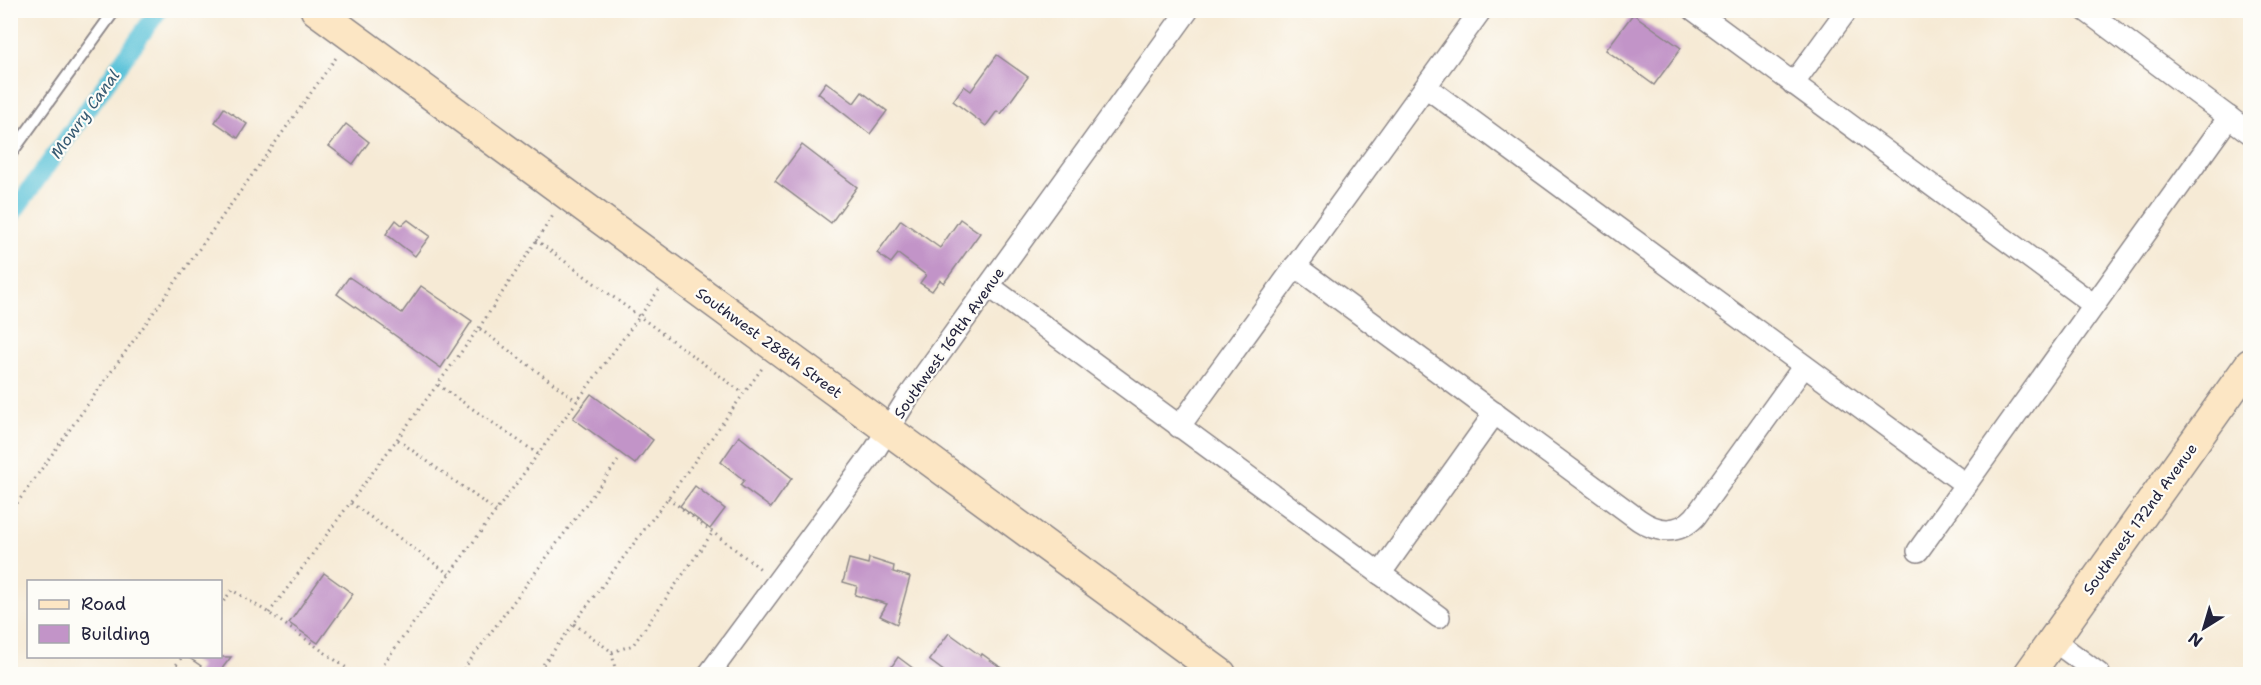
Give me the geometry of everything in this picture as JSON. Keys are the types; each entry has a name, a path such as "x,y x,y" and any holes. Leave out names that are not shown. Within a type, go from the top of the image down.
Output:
{"street":[{"name":"Southwest 288th Street","path":"316,10 1221,675"},
{"name":"Southwest 169th Avenue","path":"709,675 875,450 907,399 1188,10"},
{"path":"1179,427 1481,10"},
{"path":"1694,10 2094,305"},
{"path":"1793,84 1846,10"},
{"path":"2085,10 2250,133"},
{"path":"1426,87 1965,484"},
{"path":"1918,551 2229,117"},
{"path":"1294,266 1645,524 1654,528 1671,530 1688,524 1699,514 1804,366"},
{"path":"988,286 1438,617"},
{"name":"Southwest 172nd Avenue","path":"2029,675 2250,364"},
{"path":"1380,574 1495,413"},
{"path":"2053,640 2099,675"}],"lane":[{"path":"10,155 115,10"}],"path":[{"path":"10,513 351,36"},
{"path":"270,613 479,328 567,195"},
{"path":"536,240 743,393"},
{"path":"384,663 672,272"},
{"path":"479,328 577,401"},
{"path":"536,675 668,498 775,347"},
{"path":"438,384 538,454"},
{"path":"397,439 496,511"},
{"path":"460,675 618,461"},
{"path":"668,498 777,581"},
{"path":"350,502 449,574"},
{"path":"612,652 633,645 713,532"},
{"path":"222,603 232,590 270,613 355,675"},
{"path":"574,624 612,652 615,669 611,675"},
{"path":"169,675 182,658"}],"building":[{"path":"1633,14 1681,48 1654,85 1606,50"},
{"path":"997,55 1028,77 1001,114 997,111 986,126 953,101 964,86 971,91"},
{"path":"826,82 854,103 862,92 887,111 870,134 818,93"},
{"path":"224,108 247,124 238,138 215,122"},
{"path":"346,124 369,142 353,164 329,146"},
{"path":"802,145 857,187 831,223 775,181"},
{"path":"960,219 980,233 944,283 940,280 932,291 920,283 926,275 898,254 891,263 877,253 901,220 940,248"},
{"path":"396,220 402,225 408,220 430,236 415,256 386,234"},
{"path":"349,277 402,313 421,286 472,321 441,368 337,294"},
{"path":"591,394 653,440 635,464 573,418"},
{"path":"739,436 792,478 771,508 740,485 744,480 721,462"},
{"path":"695,486 725,509 710,529 680,506"},
{"path":"869,558 894,566 893,572 910,577 897,624 880,616 887,604 855,595 857,586 843,582 849,559 868,564"},
{"path":"324,573 353,594 318,643 289,623"},
{"path":"949,633 1011,675 949,675 929,660"},
{"path":"231,657 217,675 195,675 201,666 189,658"},
{"path":"898,657 922,675 886,675"}],"waterway":[{"name":"Mowry Canal","path":"10,217 159,10"}]}
